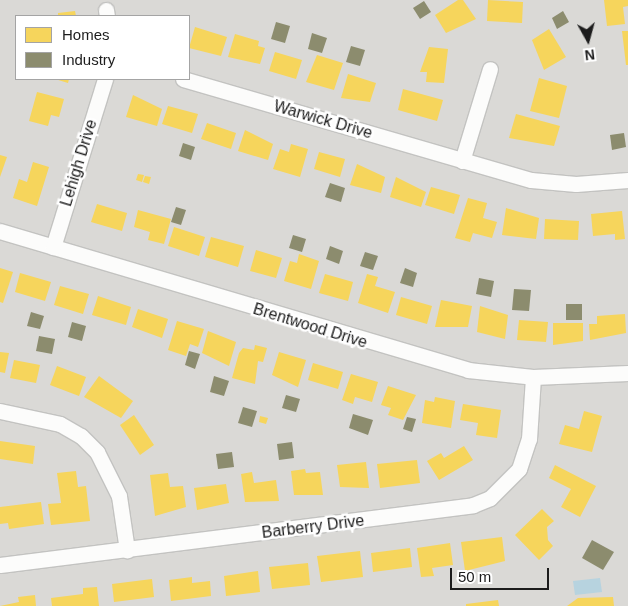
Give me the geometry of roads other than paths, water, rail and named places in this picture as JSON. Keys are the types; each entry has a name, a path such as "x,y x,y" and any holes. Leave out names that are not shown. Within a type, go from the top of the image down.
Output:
{"street":[{"path":"462,161 490,69"},
{"name":"Lehigh Drive","path":"53,247 105,80"},
{"name":"Warwick Drive","path":"186,80 532,180 576,184 628,180"},
{"name":"Brentwood Drive","path":"0,231 400,353 468,370 533,377 628,374"},
{"name":"Barberry Drive","path":"0,565 473,505 508,484 518,469 529,440 533,377"},
{"path":"0,411 60,424 82,436 97,452 119,496 127,550"}],"water":[{"path":"600,578 602,592 575,595 573,581"}]}
